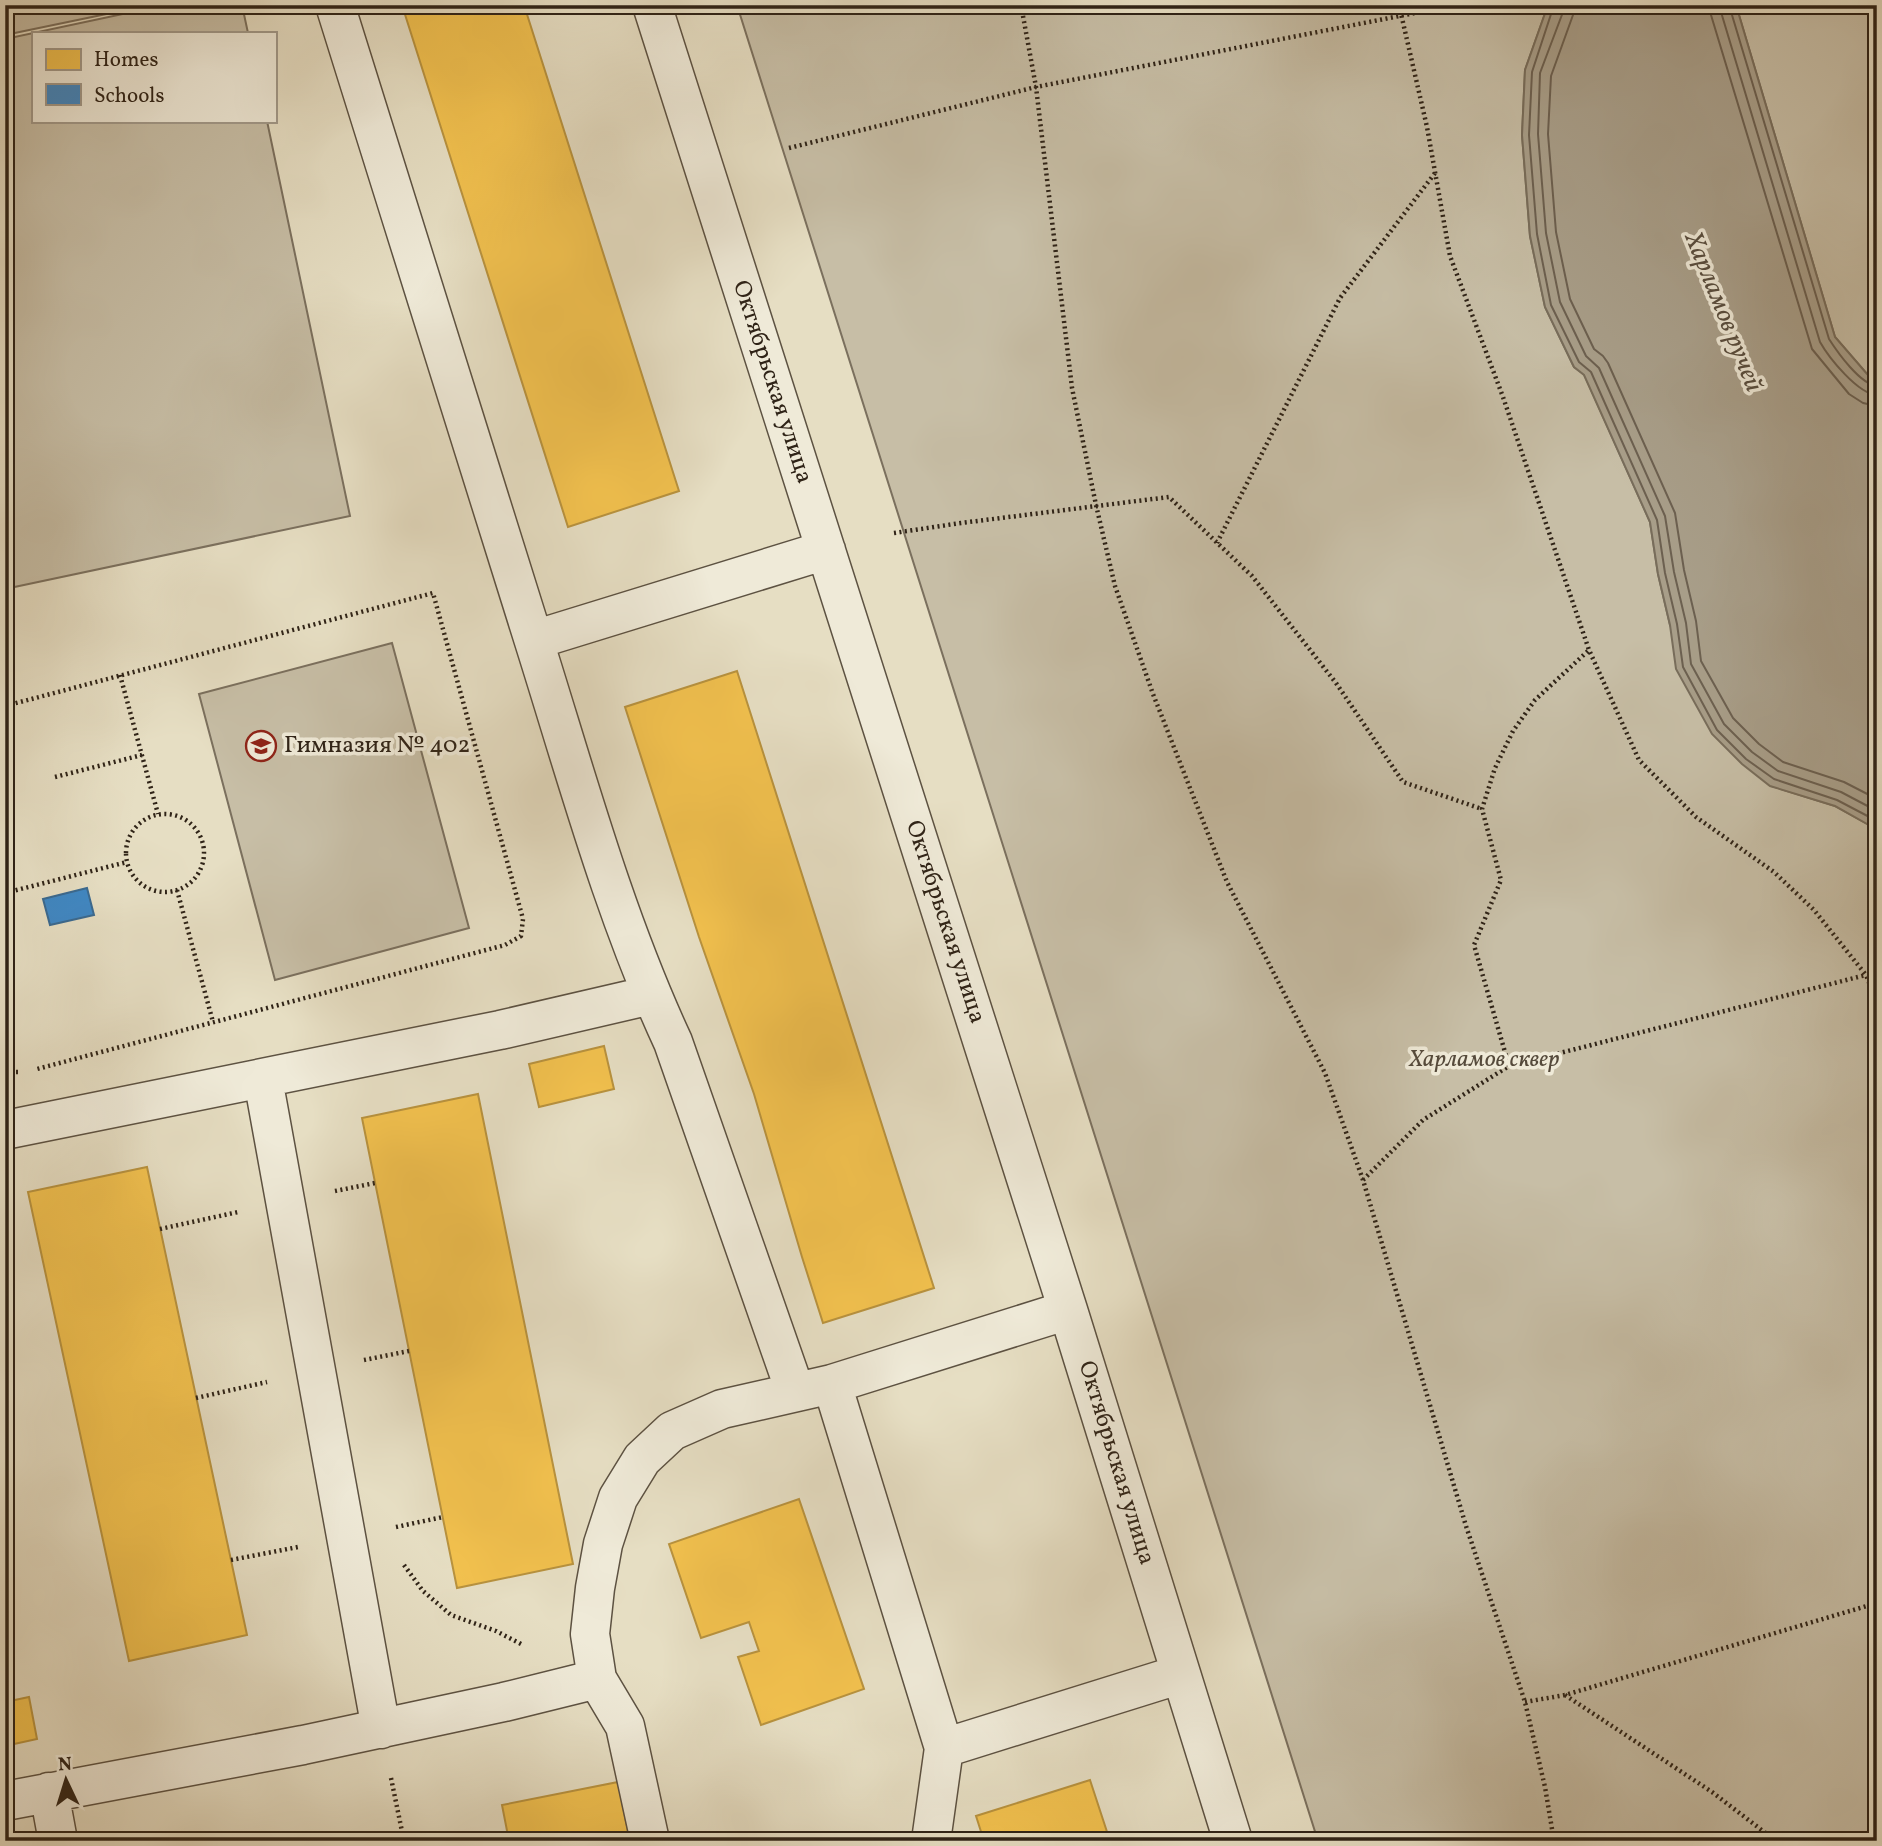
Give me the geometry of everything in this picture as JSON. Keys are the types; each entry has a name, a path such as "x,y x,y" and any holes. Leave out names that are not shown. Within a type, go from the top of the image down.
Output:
{"street":[{"path":"335,5 620,913 651,995 673,1042 814,1387 944,1748 929,1841"},
{"name":"Октябрьская улица","path":"652,5 1068,1310 1233,1841"},
{"path":"534,640 826,550"},
{"path":"5,1130 500,1030 651,995"},
{"path":"263,1079 382,1729"},
{"path":"584,1682 603,1544 618,1498 642,1459 672,1431 722,1409 814,1387 1068,1310"},
{"path":"944,1748 1181,1674"},
{"path":"5,1801 382,1729 584,1682"},
{"path":"584,1682 625,1726 650,1841"},
{"path":"49,1792 58,1841"}],"path":[{"path":"1021,5 1036,88 1072,388 1096,505 1119,598 1153,694 1227,882 1325,1073 1363,1180 1466,1526 1525,1702 1545,1787 1554,1841"},
{"path":"1399,5 1427,127 1450,256 1507,409 1589,650 1639,760 1696,817 1774,872 1814,909 1866,975 1877,1003"},
{"path":"789,148 1036,88 1457,5"},
{"path":"1217,543 1340,298 1435,172"},
{"path":"894,533 1169,497 1252,576 1336,683 1403,782 1482,809"},
{"path":"5,706 433,593 523,919 521,936 505,945 24,1072 5,1072"},
{"path":"1509,1066 1474,945 1501,880 1482,809 1495,768 1513,731 1535,700 1589,650"},
{"path":"120,675 158,814"},
{"path":"55,776 142,755"},
{"path":"158,814 174,814 190,822 201,835 205,851 201,868 192,882 177,890 161,892 146,887 134,877 127,862 127,847 132,832 143,820 158,814"},
{"path":"5,893 127,862"},
{"path":"177,890 213,1023"},
{"path":"1363,1180 1423,1120 1509,1066 1866,975"},
{"path":"401,1561 423,1591 451,1615 518,1642 542,1660 584,1682"},
{"path":"1525,1702 1565,1695 1877,1603"},
{"path":"1565,1695 1712,1792 1776,1841"},
{"path":"382,1729 404,1841"}],"green space":[{"path":"5,5 150,5 5,35"},
{"path":"165,5 242,5 248,32 38,32"},
{"name":"Харламов сквер","path":"737,5 1548,5 1525,70 1522,135 1530,236 1545,307 1574,367 1584,374 1650,522 1670,625 1771,786 1835,806 1875,828 1877,833 1877,1841 1318,1841"},
{"path":"1736,5 1877,5 1877,381 1867,374 1835,337"},
{"path":"32,33 32,122 267,122 350,516 5,589 5,39"},
{"path":"392,643 469,928 275,980 199,694"}],"water":[{"name":"Харламов ручей","path":"1548,5 1736,5 1835,337 1867,374 1877,381 1877,833 1874,828 1835,806 1770,786 1742,764 1712,734 1676,669 1650,522 1584,375 1574,367 1545,307 1530,236 1522,135 1525,70"}],"building: Homes":[{"path":"402,5 524,5 679,491 568,527"},
{"path":"737,671 934,1288 823,1323 754,1094 699,937 625,707"},
{"path":"604,1046 614,1089 539,1107 529,1064"},
{"path":"478,1094 573,1564 457,1588 362,1118"},
{"path":"147,1167 247,1635 129,1661 28,1192"},
{"path":"799,1499 864,1689 761,1725 738,1657 759,1651 749,1622 701,1638 669,1544"},
{"path":"29,1697 37,1739 5,1746 5,1702"},
{"path":"1090,1780 1110,1841 984,1841 976,1816"},
{"path":"618,1782 630,1841 509,1841 502,1805"}],"building: Schools":[{"path":"87,888 94,915 50,925 43,899"}],"place":[{"name":"Гимназия № 402","path":"261,746"}]}
